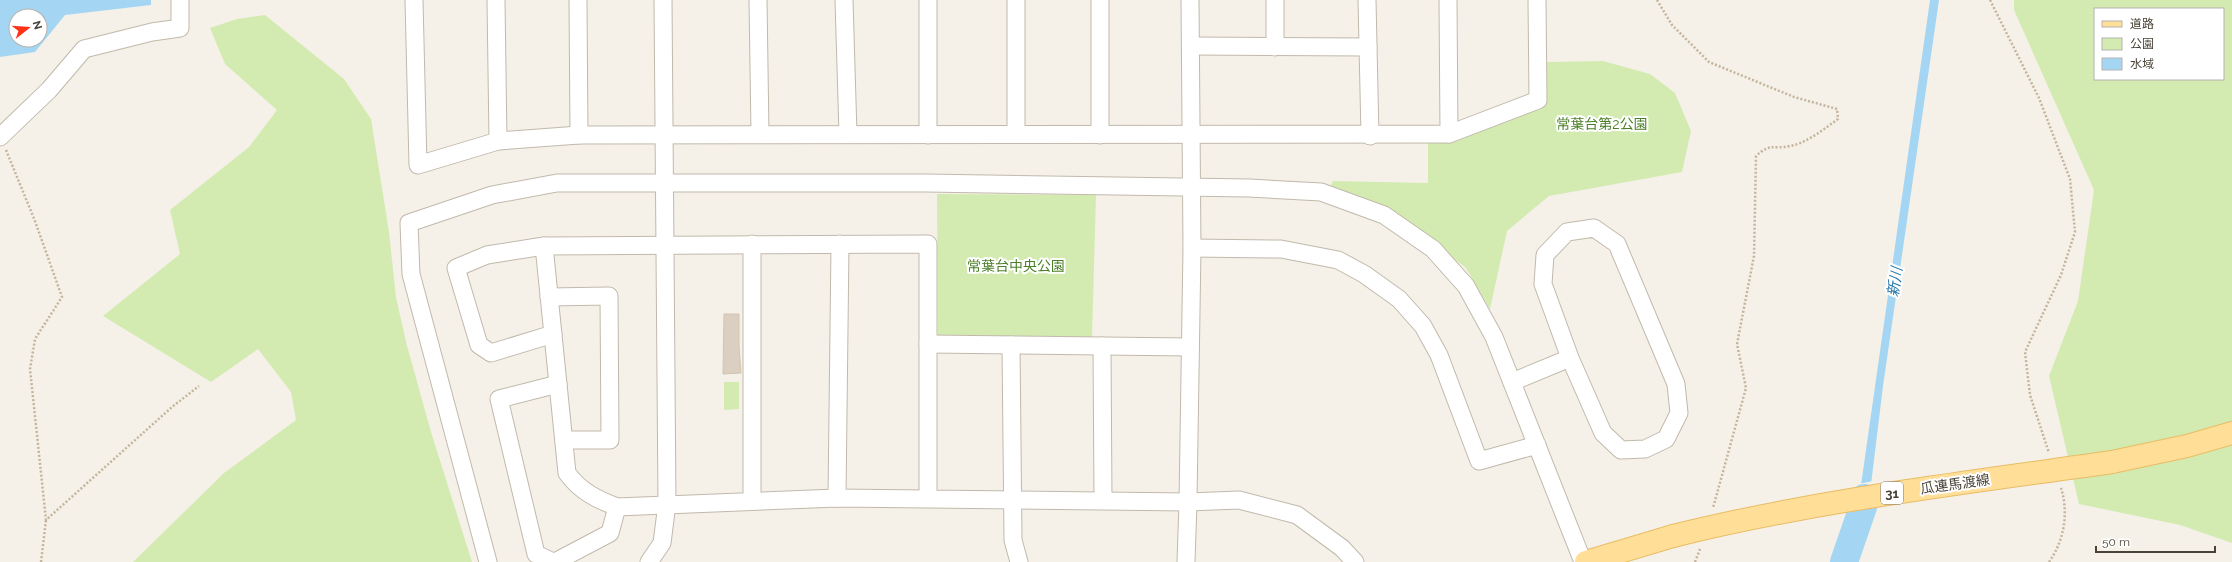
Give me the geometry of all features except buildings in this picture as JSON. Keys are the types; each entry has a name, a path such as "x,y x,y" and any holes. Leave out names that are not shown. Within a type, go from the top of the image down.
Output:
{"main road":[{"name":"瓜連馬渡線","path":"1584,562 1673,536 1769,513 1844,500 2112,462 2180,447 2232,433"}],"street":[{"path":"0,137 49,90 84,49 152,32 180,28 180,0"},
{"path":"414,0 418,165 498,141 579,135 1016,134 1370,136 1449,134 1538,100 1537,0"},
{"path":"496,0 498,141"},
{"path":"578,0 579,135"},
{"path":"649,562 662,543 667,504 663,0"},
{"path":"758,0 760,134"},
{"path":"844,0 848,134"},
{"path":"928,0 928,135"},
{"path":"1016,0 1016,134"},
{"path":"1100,0 1100,135"},
{"path":"1186,562 1192,248 1190,0"},
{"path":"1275,0 1275,46"},
{"path":"1368,0 1370,136"},
{"path":"1448,0 1449,134"},
{"path":"1191,46 1368,47"},
{"path":"488,562 411,274 410,223 492,196 557,183 926,183 1249,188 1322,192 1384,215 1434,249 1466,286 1494,338 1584,562"},
{"path":"1594,228 1618,244 1676,384 1679,413 1666,439 1645,449 1621,450 1603,433 1570,358 1543,284 1545,255 1568,232 1594,228"},
{"path":"553,334 491,353 479,346 456,268 487,255 544,246 664,244 928,244 928,499"},
{"path":"752,244 752,501"},
{"path":"837,498 840,244"},
{"path":"544,246 567,473 576,486 596,499 616,507 837,498 1188,502 1239,500 1297,515 1342,548 1355,562"},
{"path":"1192,248 1281,248 1311,253 1338,260 1364,274 1399,299 1423,326 1439,355 1479,461 1537,445"},
{"path":"549,297 609,296 610,440 564,440"},
{"path":"928,344 1190,347"},
{"path":"1011,345 1013,540 1019,562"},
{"path":"1102,346 1103,500"},
{"path":"1512,382 1570,358"},
{"path":"558,384 499,399 536,554 554,562 610,533 616,507"}],"path":[{"path":"1657,0 1672,25 1709,62 1794,97 1837,109 1838,114 1838,119 1808,138 1790,146 1765,148 1756,156 1754,256 1736,344 1746,388 1711,514"},
{"path":"1990,0 2039,98 2070,179 2075,232 2061,275 2025,352 2030,395 2051,460"},
{"path":"0,137 35,221 62,297 35,339 30,369 46,520 41,562"},
{"path":"46,520 172,408 199,386"},
{"path":"2049,562 2059,548 2066,512 2058,481"}],"green space":[{"path":"2014,0 2232,0 2232,543 2180,525 2079,504 2049,376 2078,301 2094,190 2014,10"},
{"path":"265,15 344,79 371,119 389,232 396,297 406,342 431,432 472,562 133,562 224,473 296,420 291,392 258,349 211,382 103,316 180,254 170,210 249,147 277,110 225,64 210,28 237,19"},
{"name":"常葉台第2公園","path":"1603,61 1650,74 1675,93 1691,131 1682,172 1549,196 1507,231 1490,309 1466,268 1388,208 1329,189 1333,181 1428,183 1428,141 1454,142 1544,105 1546,62"},
{"name":"常葉台中央公園","path":"937,194 1096,195 1092,337 938,336"},
{"path":"724,382 739,382 739,409 724,410"}],"water":[{"path":"0,0 151,0 151,5 65,15 48,36 48,8 8,8 8,48 38,48 35,52 0,57"},
{"path":"1930,0 1939,0 1883,386 1868,509 1859,537 1849,534 1858,506"}],"pier":[{"path":"1873,481 1869,512 1853,515 1859,484"}],"waterway":[{"name":"新川","path":"1844,562 1863,507 1864,498"}]}
